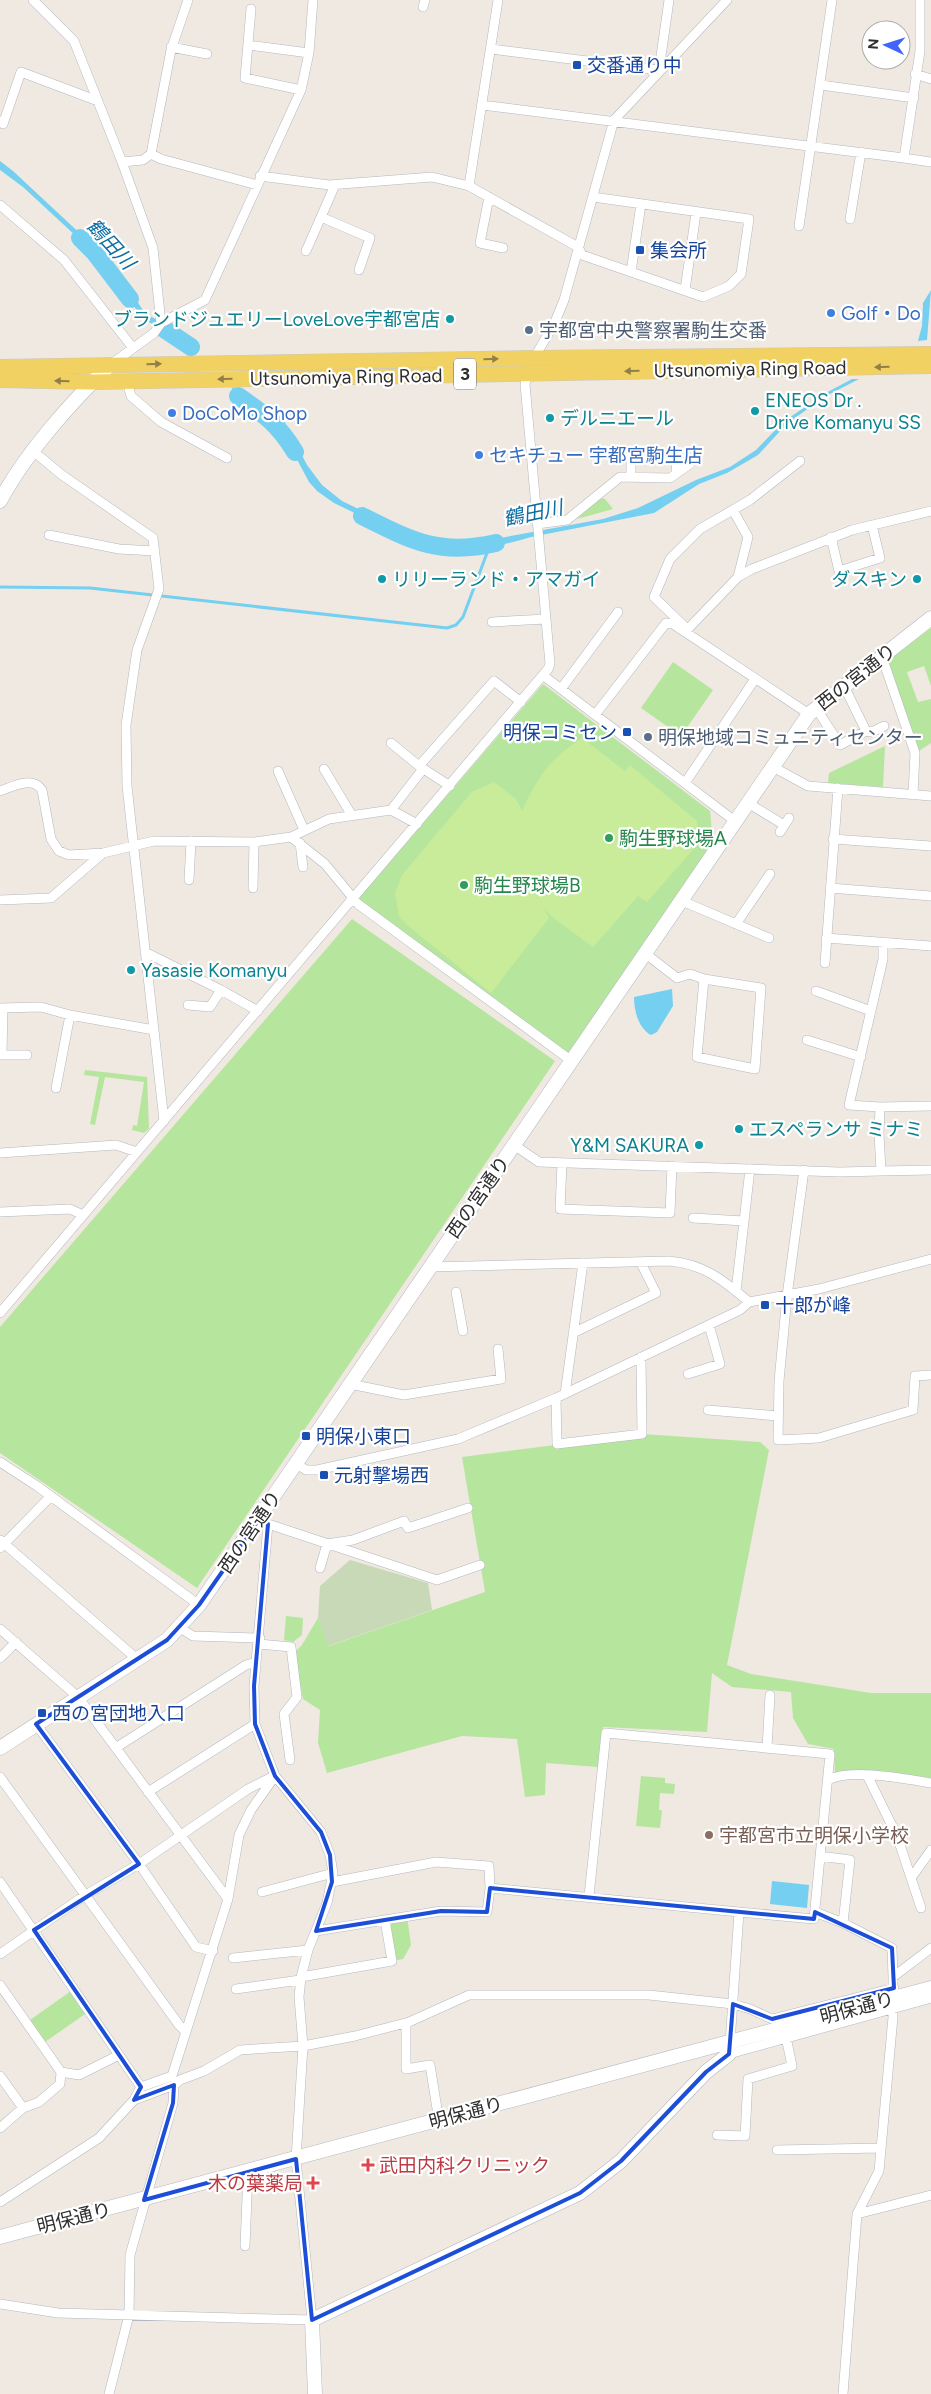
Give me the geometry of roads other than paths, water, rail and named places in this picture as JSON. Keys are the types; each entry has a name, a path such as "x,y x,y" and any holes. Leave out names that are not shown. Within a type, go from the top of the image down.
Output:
{"main road":[{"name":"Utsunomiya Ring Road","path":"1,368 534,358 931,354"},
{"name":"Utsunomiya Ring Road","path":"1,368 93,382 931,366"}],"street":[{"path":"33,0 74,41 98,101 153,248 161,323"},
{"path":"122,162 143,160 151,154 171,47 188,0"},
{"path":"0,502 12,479 33,451 110,365 154,333 161,323 205,300 240,226 260,176 293,112 302,90 309,53 313,0"},
{"path":"469,186 498,0"},
{"path":"659,70 669,0"},
{"path":"0,1313 544,676 550,664 525,384 534,358 560,312 614,120 726,0"},
{"path":"799,226 832,0"},
{"path":"904,158 914,98 915,74 920,51 920,0"},
{"path":"251,8 245,78 302,90"},
{"path":"248,45 309,53"},
{"path":"171,47 207,54"},
{"path":"491,49 659,70"},
{"path":"0,122 3,124 21,72 98,101"},
{"path":"915,74 931,78"},
{"path":"821,85 914,98"},
{"path":"482,104 804,146 811,144 931,162"},
{"path":"850,220 861,152"},
{"path":"151,154 161,159 257,185"},
{"path":"260,176 335,185 432,177 469,186 578,247 582,254 703,297 729,286 741,274 749,220 593,197"},
{"path":"306,251 335,185"},
{"path":"489,197 480,243 503,248"},
{"path":"631,272 641,204"},
{"path":"0,205 64,260 133,348"},
{"path":"685,290 696,213"},
{"path":"321,217 370,238 359,270"},
{"path":"127,381 131,396 161,422 227,458"},
{"path":"33,451 62,475 153,538 158,594 137,650 126,725 127,786 164,1121"},
{"path":"631,454 631,477"},
{"path":"676,473 677,454"},
{"path":"686,631 654,597 670,559 700,529 750,500 800,461"},
{"path":"537,527 567,520 620,477 670,478 690,464"},
{"path":"733,510 748,537 738,577"},
{"path":"686,631 738,577 777,558 831,537 931,511"},
{"path":"831,537 839,571 880,558 872,525"},
{"path":"49,535 119,549 155,552"},
{"path":"561,689 618,612"},
{"name":"西の宮通り","path":"0,1748 167,1640 199,1605 264,1522 296,1464 429,1267 813,711 931,618"},
{"path":"492,622 546,619"},
{"path":"595,715 666,623 674,624 686,631 755,678 813,711 840,745 866,732 872,732 884,726"},
{"path":"882,656 916,754 913,795"},
{"path":"544,676 736,822"},
{"path":"685,783 755,678"},
{"path":"392,810 421,767 494,681 522,702"},
{"path":"844,686 866,732"},
{"path":"391,743 421,767 450,786"},
{"path":"773,767 808,786 931,796"},
{"path":"324,769 351,814"},
{"path":"278,771 304,830"},
{"path":"0,790 28,782 38,784 42,790 51,839 59,851 69,855 103,853 154,841 254,842 291,837 330,819 351,814 392,810 417,824"},
{"path":"825,963 838,788"},
{"path":"748,803 784,825"},
{"path":"291,837 325,864 353,898 572,1062"},
{"path":"833,839 931,846"},
{"path":"189,880 191,841"},
{"path":"253,888 254,842"},
{"path":"300,843 303,868"},
{"path":"0,900 50,898 103,853"},
{"path":"736,924 770,874"},
{"path":"830,888 931,896"},
{"path":"682,901 769,938"},
{"path":"826,938 931,946"},
{"path":"883,942 883,959 849,1105 880,1107 931,1106"},
{"path":"145,952 258,1011"},
{"path":"646,954 677,978 690,974 704,979 761,988 755,1069 697,1057 704,979"},
{"path":"188,1005 210,1007 221,990"},
{"path":"816,991 871,1010"},
{"path":"27,1055 1,1055 1,1008 41,1007 70,1015 154,1030"},
{"path":"56,1088 70,1015"},
{"path":"807,1040 861,1056"},
{"path":"880,1107 881,1171"},
{"path":"0,1153 116,1145 138,1152"},
{"path":"514,1145 539,1162 750,1169 931,1170"},
{"path":"562,1163 560,1210 670,1214 672,1166"},
{"path":"736,1291 750,1169"},
{"path":"804,1170 778,1381 778,1440 819,1438 913,1410 915,1376 931,1375"},
{"path":"0,1212 70,1209 83,1215"},
{"path":"693,1218 744,1221"},
{"path":"296,1464 306,1470 317,1470 450,1442 560,1396 740,1310 749,1302 787,1296 931,1259"},
{"path":"429,1267 669,1261 690,1263 707,1270 749,1302"},
{"path":"582,1263 573,1333 560,1396 557,1444 642,1434 641,1358"},
{"path":"573,1333 656,1293 641,1263"},
{"path":"456,1292 463,1330"},
{"path":"688,1374 720,1364 709,1325"},
{"path":"350,1384 404,1395 501,1379 498,1349"},
{"path":"708,1410 778,1416"},
{"path":"0,1462 50,1496 199,1605"},
{"path":"50,1496 2,1544 137,1660"},
{"path":"328,1544 353,1540 404,1521 408,1528 468,1508"},
{"path":"315,2394 312,2320 296,2159 303,2046 299,1997 300,1979 308,1950 327,1903 333,1878 330,1855 322,1832 275,1776 255,1724 256,1662 259,1641 264,1522 437,1580 480,1566"},
{"path":"320,1568 328,1544"},
{"path":"180,1628 193,1636 259,1641 291,1647 297,1697 284,1714 290,1760"},
{"path":"0,1629 78,1697 228,1899"},
{"path":"0,1658 16,1642"},
{"path":"116,1747 246,1665 256,1662"},
{"path":"767,1748 770,1695"},
{"path":"36,1724 139,1864 196,1947 213,1951"},
{"path":"148,1792 255,1724"},
{"path":"490,1888 814,1919 830,1754 606,1733 589,1896"},
{"path":"828,1780 835,1775 867,1775 931,1783"},
{"path":"867,1775 897,1836 921,1908"},
{"path":"0,1954 84,1896 139,1864 248,1789 275,1776"},
{"path":"0,2202 98,2138 134,2100 141,2087 172,2076 228,1899 238,1835 251,1810 275,1776"},
{"path":"0,1778 84,1896 186,2032"},
{"path":"912,1878 931,1850"},
{"path":"820,1856 850,1860 843,1922"},
{"path":"262,1892 333,1878 436,1862 489,1866 490,1888 487,1912 441,1911 316,1931"},
{"path":"0,1882 141,2087"},
{"path":"730,2049 739,1912"},
{"path":"815,1912 843,1922 892,1948 894,1998 879,2172 857,2214 843,2394"},
{"path":"236,1989 300,1979 392,1960 385,1920"},
{"path":"893,1977 931,1948"},
{"path":"234,1958 308,1950"},
{"path":"0,1985 61,2072 60,2084 39,2102 23,2108 0,2128"},
{"name":"明保通り","path":"0,2237 438,2121 730,2049 931,1988"},
{"path":"134,2100 204,2071 240,2050 303,2046 355,2036 406,2022 468,1995 649,1995 733,2004 772,2019 894,1998 931,1998"},
{"path":"0,2304 58,2313 312,2320 580,2194 621,2161 730,2049 786,2037 894,1998"},
{"path":"406,2022 406,2069 430,2065 438,2121"},
{"path":"717,2135 745,2136 748,2079 792,2066 786,2037"},
{"path":"61,2072 80,2075 120,2055"},
{"path":"0,2076 23,2108"},
{"path":"109,2394 129,2315 130,2255 173,2102 174,2085"},
{"path":"777,2150 881,2148"},
{"path":"244,2246 248,2172"},
{"path":"857,2214 931,2195"}],"water":[{"path":"0,161 101,253 115,269 145,313 196,343 193,348 142,318 103,261 23,187 0,170"},
{"path":"931,290 927,340 918,341 922,326 923,303"},
{"path":"852,379 859,379 828,395 796,417 758,455 727,473 699,484 654,513 531,537 491,547 463,550 436,549 423,546 334,503 317,491 309,482 277,422 241,399 231,387 236,388 250,400 273,411 283,419 307,465 322,485 342,501 429,543 457,546 603,519 638,508 696,480 730,467 756,450 783,422 824,394"},
{"path":"672,989 673,1006 657,1032 651,1035 640,1023 634,997"},
{"path":"772,1881 809,1885 807,1908 770,1904"}],"waterway":[{"name":"鶴田川","path":"80,238 95,253 130,299"},
{"name":"鶴田川","path":"164,329 191,347"},
{"name":"鶴田川","path":"238,396 270,420 283,434 295,452"},
{"name":"鶴田川","path":"362,516 396,533 426,544 458,548 496,543"},
{"path":"0,587 90,588 447,628 456,625 463,617 490,545"}],"place":[{"name":"交番通り中","path":"577,65"},
{"name":"集会所","path":"640,250"},
{"name":"Golf・Do","path":"831,313"},
{"name":"ブランドジュエリーLoveLove宇都宮店","path":"450,319"},
{"name":"宇都宮中央警察署駒生交番","path":"529,330"},
{"name":"ENEOS Dr . Drive Komanyu SS","path":"755,411"},
{"name":"DoCoMo Shop","path":"172,413"},
{"name":"デルニエール","path":"550,418"},
{"name":"セキチュー 宇都宮駒生店","path":"479,455"},
{"name":"リリーランド・アマガイ","path":"382,579"},
{"name":"ダスキン","path":"917,579"},
{"name":"明保コミセン","path":"627,732"},
{"name":"明保地域コミュニティセンター","path":"648,737"},
{"name":"駒生野球場A","path":"609,838"},
{"name":"駒生野球場B","path":"464,885"},
{"name":"Yasasie Komanyu","path":"131,970"},
{"name":"エスペランサ ミナミ","path":"739,1129"},
{"name":"Y&M SAKURA","path":"699,1145"},
{"name":"十郎が峰","path":"765,1305"},
{"name":"明保小東口","path":"306,1436"},
{"name":"元射撃場西","path":"324,1475"},
{"name":"西の宮団地入口","path":"42,1713"},
{"name":"宇都宮市立明保小学校","path":"709,1835"},
{"name":"武田内科クリニック","path":"368,2165"},
{"name":"木の葉薬局","path":"313,2183"}]}
